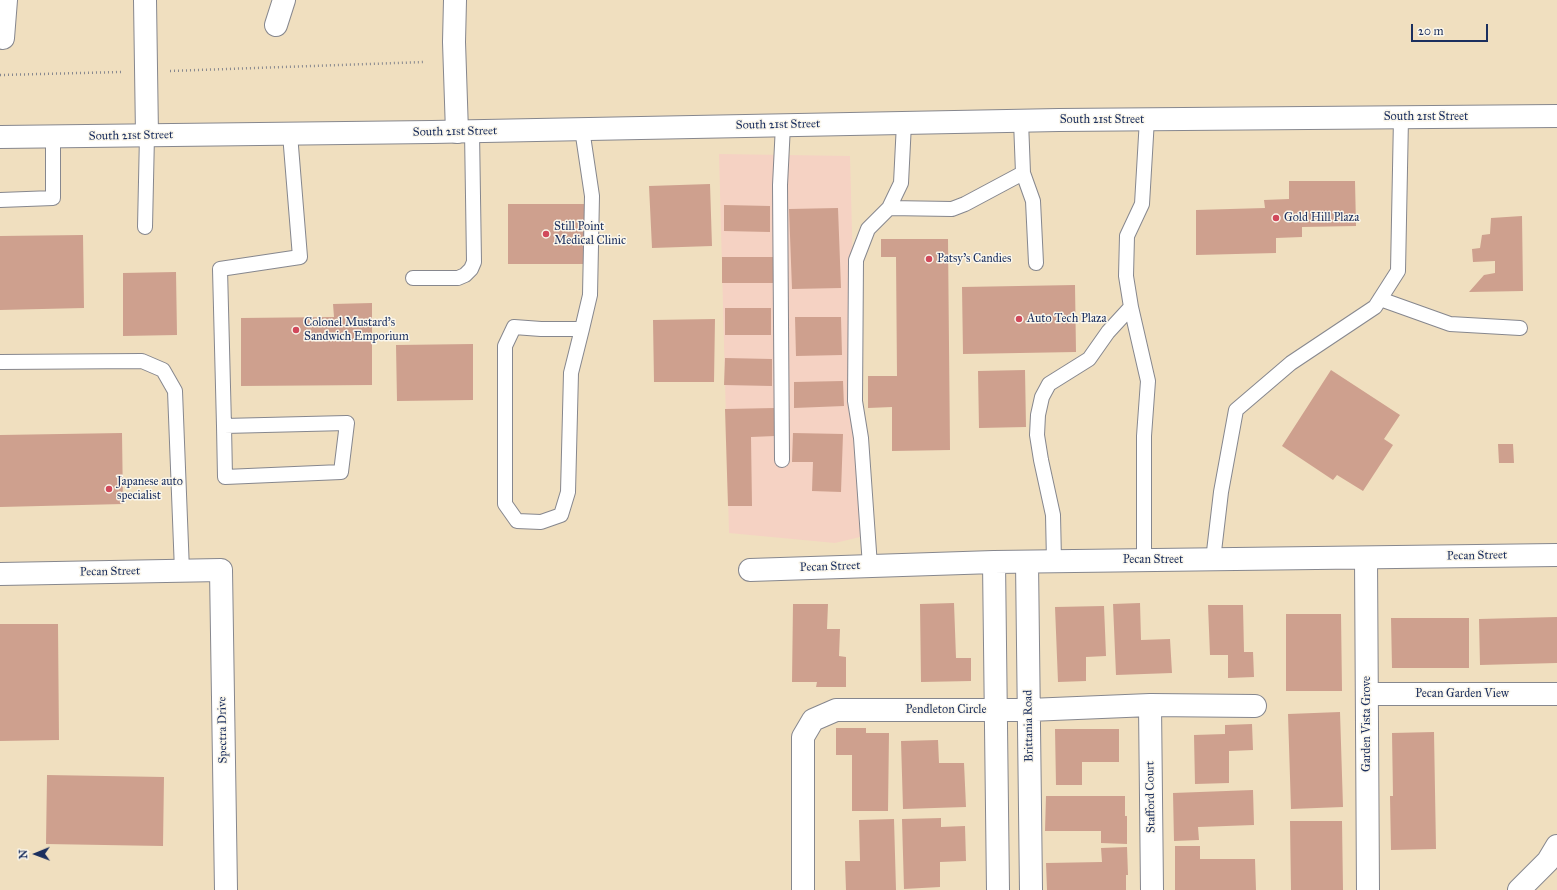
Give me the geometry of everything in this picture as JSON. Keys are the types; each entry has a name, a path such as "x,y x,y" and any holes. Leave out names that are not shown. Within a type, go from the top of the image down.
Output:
{"street":[{"path":"3,38 6,0"},
{"path":"145,0 147,136"},
{"path":"276,25 284,0"},
{"path":"455,0 454,42 465,132"},
{"name":"South 21st Street","path":"0,137 465,132 1021,120 1557,116"},
{"name":"Pecan Street","path":"750,570 994,562 1557,555"},
{"name":"Garden Vista Grove","path":"1366,558 1368,890"},
{"path":"994,562 998,890"},
{"name":"Brittania Road","path":"1027,562 1031,890"},
{"name":"Pecan Street","path":"0,574 221,570"},
{"name":"Spectra Drive","path":"221,570 226,890"},
{"name":"Pecan Garden View","path":"1367,694 1557,694"},
{"name":"Pendleton Circle","path":"803,890 803,737 813,720 836,710 1029,710 1150,705 1255,706"},
{"name":"Stafford Court","path":"1150,705 1152,890"},
{"path":"1519,890 1548,861 1557,846"}],"lane":[{"path":"1213,560 1220,492 1236,410 1291,363 1375,307 1398,271 1401,118"},
{"path":"1144,560 1144,436 1148,381 1131,307 1126,276 1127,236 1142,204 1147,119"},
{"path":"1021,120 1023,173 1034,201 1036,263"},
{"path":"870,566 861,438 855,401 856,260 868,229 889,208 901,183 904,123"},
{"path":"782,460 780,185 783,125"},
{"path":"582,129 592,196 590,295 582,329 571,373 568,492 562,515 541,522 517,521 505,504 505,346 514,327 582,329"},
{"path":"413,278 458,278 466,275 474,262 465,132"},
{"path":"224,426 347,423 341,472 225,477 220,268 300,256 290,134"},
{"path":"0,200 53,198 53,136"},
{"path":"145,227 147,136"},
{"path":"889,208 952,209 966,204 1023,173"},
{"path":"1380,299 1450,324 1520,328"},
{"path":"1054,561 1053,515 1037,434 1038,415 1042,396 1049,384 1089,360 1108,332 1131,307"},
{"path":"0,362 142,361 163,370 175,391 182,571"}],"path":[{"path":"0,75 146,72 425,62"}],"shaded area":[{"path":"719,154 850,156 860,537 835,543 729,533"}],"building":[{"name":"Gold Hill Plaza","path":"1289,181 1355,181 1356,226 1302,227 1302,237 1276,238 1276,253 1196,255 1196,210 1265,208 1264,200 1289,199"},
{"path":"710,184 712,246 652,248 649,186"},
{"name":"Still Point Medical Clinic","path":"508,204 584,204 584,264 508,264"},
{"path":"724,205 770,206 770,232 724,231"},
{"path":"838,208 841,288 792,289 789,209"},
{"path":"1522,216 1523,291 1469,292 1484,275 1495,273 1495,261 1473,262 1472,249 1480,248 1482,235 1490,234 1491,218"},
{"path":"83,235 84,308 0,310 0,236"},
{"path":"881,239 948,239 950,450 892,451 892,407 868,408 868,376 897,376 896,257 881,257"},
{"path":"722,257 773,257 773,283 722,283"},
{"path":"176,272 177,335 123,336 123,273"},
{"name":"Auto Tech Plaza","path":"1075,285 1076,352 963,354 962,287"},
{"path":"372,303 372,385 241,386 241,318 334,317 333,304"},
{"path":"725,308 771,308 771,335 725,335"},
{"path":"795,317 841,317 842,355 796,356"},
{"path":"715,319 714,382 654,382 653,320"},
{"path":"473,344 473,400 397,401 396,345"},
{"path":"725,358 772,359 772,386 724,385"},
{"path":"1025,370 1026,427 979,428 978,371"},
{"path":"1331,370 1400,415 1384,439 1393,445 1363,491 1337,475 1333,480 1282,446"},
{"path":"843,381 844,406 794,408 794,382"},
{"path":"775,408 775,436 751,437 752,506 728,506 725,409"},
{"path":"122,433 123,504 0,507 0,435"},
{"path":"793,433 843,434 841,492 812,491 813,462 792,462"},
{"path":"1498,444 1513,444 1514,463 1499,463"},
{"path":"954,603 956,658 971,658 971,681 921,682 920,604"},
{"path":"1140,603 1141,640 1170,639 1172,673 1116,675 1113,604"},
{"path":"793,604 828,604 827,629 840,629 839,656 846,657 846,687 816,687 817,682 792,682"},
{"path":"1208,605 1243,605 1244,652 1253,652 1254,677 1228,678 1228,655 1210,655"},
{"path":"1104,606 1106,656 1086,657 1086,681 1058,682 1055,607"},
{"path":"1286,614 1341,614 1342,691 1286,691"},
{"path":"1557,617 1557,663 1480,665 1479,619"},
{"path":"1391,618 1469,618 1469,668 1392,668"},
{"path":"0,624 58,624 59,740 0,741"},
{"path":"1340,712 1343,807 1291,809 1288,714"},
{"path":"1252,724 1253,750 1229,751 1229,783 1195,784 1194,735 1225,734 1225,725"},
{"path":"836,728 866,728 866,733 889,733 888,811 852,811 852,755 836,755"},
{"path":"1055,729 1119,729 1119,762 1082,762 1082,785 1056,785"},
{"path":"1434,732 1436,849 1391,850 1390,796 1393,796 1392,733"},
{"path":"938,740 939,763 964,763 966,807 903,809 901,741"},
{"path":"47,775 164,777 163,846 46,844"},
{"path":"1253,790 1254,825 1198,827 1199,840 1174,841 1173,793"},
{"path":"1046,796 1125,796 1127,844 1101,843 1101,831 1045,831"},
{"path":"941,818 941,827 965,826 966,861 940,862 940,887 904,889 902,819"},
{"path":"894,819 896,890 846,890 845,861 860,861 859,820"},
{"path":"1290,821 1342,821 1343,890 1291,890"},
{"path":"1175,846 1200,846 1200,859 1255,859 1256,890 1175,890"},
{"path":"1127,847 1128,875 1126,875 1126,890 1047,890 1046,863 1102,862 1101,848"}],"place":[{"name":"Gold Hill Plaza","path":"1276,218"},
{"name":"Still Point Medical Clinic","path":"546,234"},
{"name":"Patsy's Candies","path":"929,259"},
{"name":"Auto Tech Plaza","path":"1019,319"},
{"name":"Colonel Mustard's Sandwich Emporium","path":"296,330"},
{"name":"Japanese auto specialist","path":"109,489"}]}
